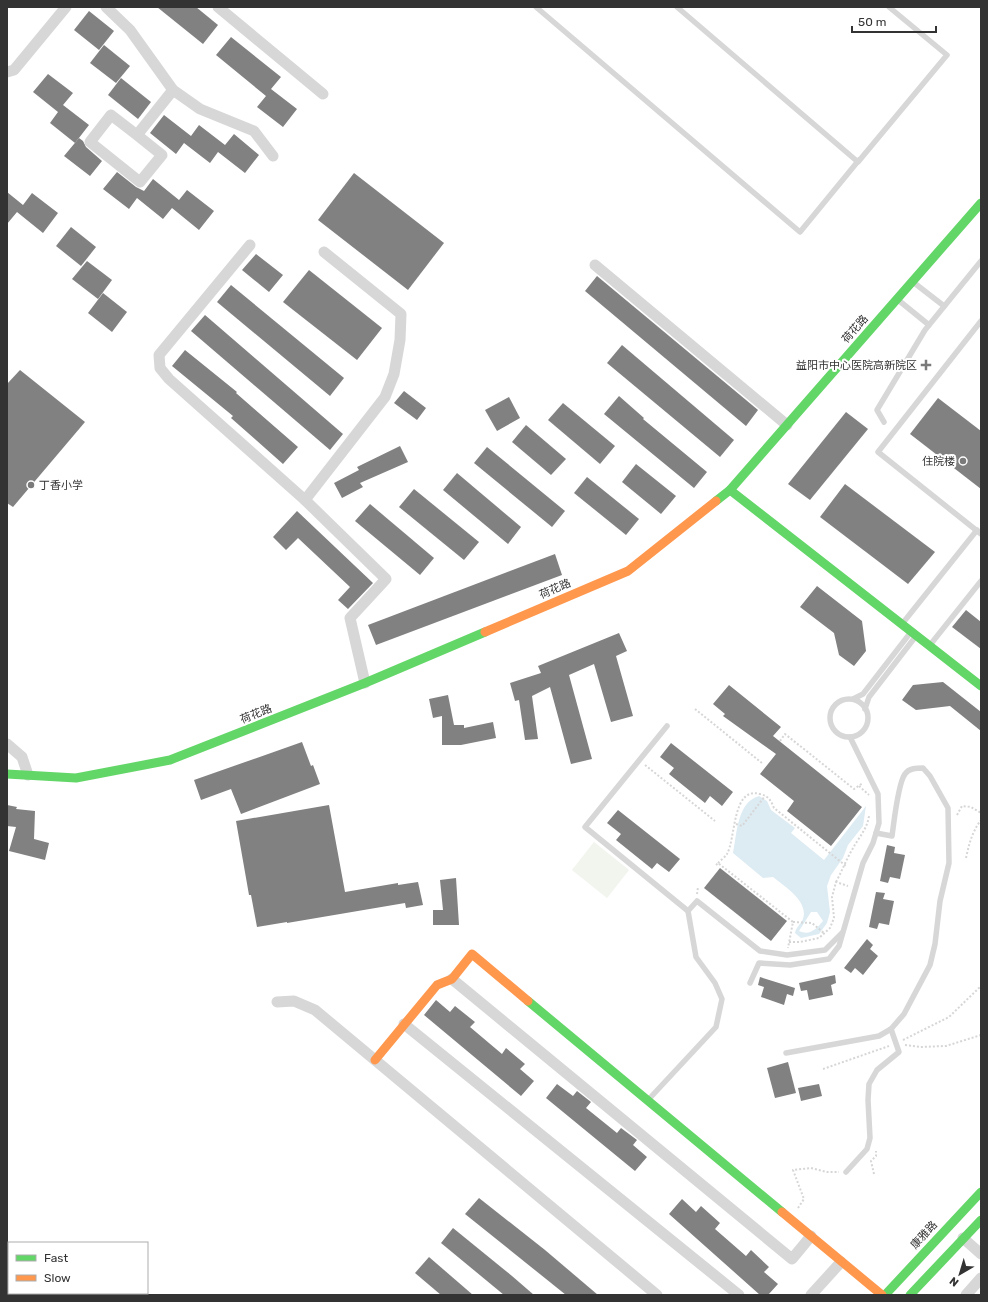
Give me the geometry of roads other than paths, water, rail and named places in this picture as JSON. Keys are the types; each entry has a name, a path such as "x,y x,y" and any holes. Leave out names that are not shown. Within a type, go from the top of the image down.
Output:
{"street":[{"path":"7,72 14,70 66,7"},
{"path":"106,7 130,30 173,90 200,109 254,131 273,156"},
{"path":"218,7 323,94"},
{"path":"136,135 173,90"},
{"path":"111,115 136,135 162,156 140,182 90,142 111,115"},
{"name":"荷花路","path":"7,774 76,778 170,760 365,684 628,571 730,490 981,203"},
{"path":"250,245 159,355 160,368 168,379 305,500 386,579 350,618 365,684"},
{"path":"305,500 386,397 394,374 400,340 401,314 324,252"},
{"path":"595,265 786,425"},
{"path":"730,490 981,686"},
{"path":"7,744 22,757 28,775"},
{"path":"375,1060 437,985 452,979 472,954 882,1295"},
{"path":"452,979 792,1259 811,1236"},
{"path":"277,1002 294,1001 315,1010 657,1295"},
{"path":"404,1024 739,1295"},
{"name":"康雅路","path":"885,1295 981,1192"},
{"path":"910,1295 981,1220"},
{"path":"964,1238 981,1254"},
{"path":"811,1295 841,1262"},
{"path":"966,1295 981,1278"}],"lane":[{"path":"536,7 800,232 947,55 889,7"},
{"path":"677,7 858,162 861,158"},
{"path":"884,422 877,410 929,325 981,260"},
{"path":"912,281 944,306"},
{"path":"897,299 929,325"},
{"path":"902,624 979,532 878,452 981,321"},
{"path":"929,646 981,580"},
{"path":"853,700 863,694 914,634"},
{"path":"865,709 869,697 914,634"},
{"path":"847,699 858,701 865,709 867,714 866,725 860,733 850,737 839,735 830,722 831,711 837,703 847,699"},
{"path":"648,1101 716,1027 722,999 715,983 696,957 688,911 585,827 667,726"},
{"path":"750,983 759,963 790,965 828,959 839,946 863,864 879,822 878,794 871,777 850,737"},
{"path":"786,1053 879,1036 891,1029 904,1014 930,965 935,944 940,901 949,864 949,828 948,808 930,776 923,768 914,768 906,773 901,786 892,836 876,833"},
{"path":"688,911 697,901 760,951 787,955 824,950 842,933"},
{"path":"846,1172 866,1149 870,1138 868,1100 869,1084 877,1070 899,1052 891,1029"}],"place":[{"name":"益阳市中心医院高新院区","path":"926,365"},
{"name":"住院楼","path":"963,461"},
{"name":"丁香小学","path":"31,485"}]}
